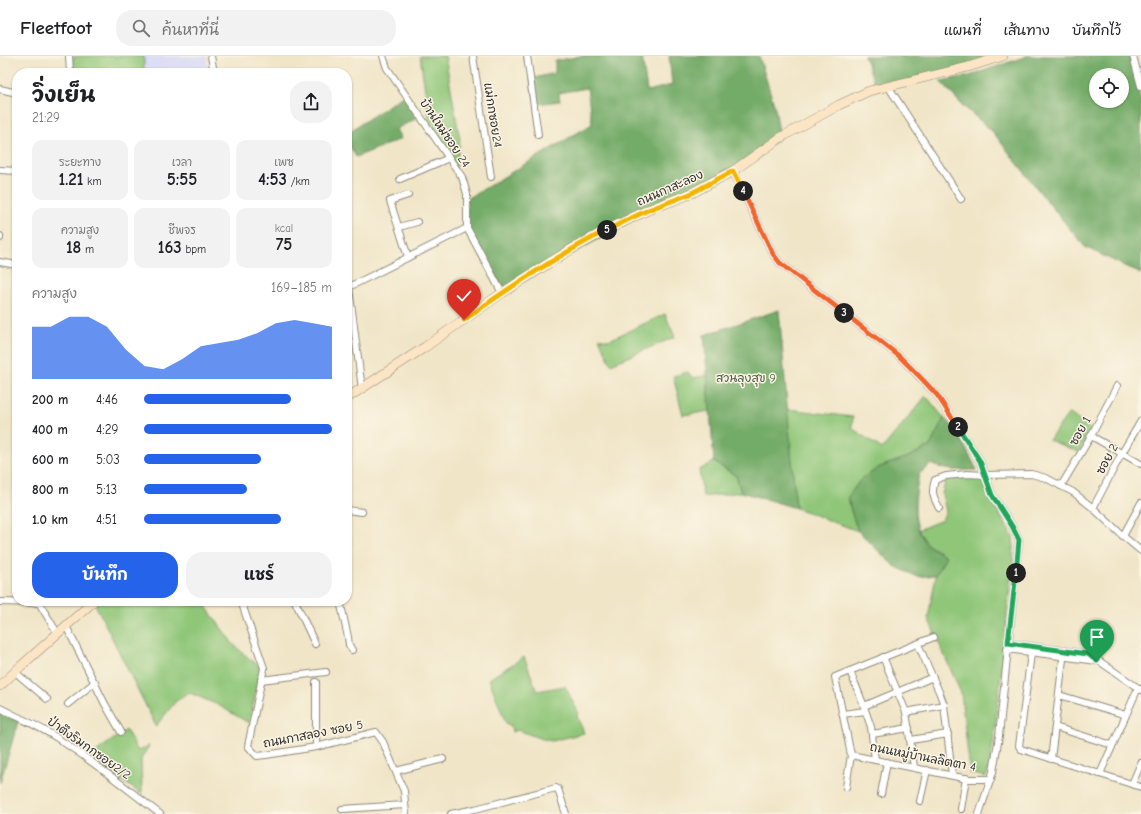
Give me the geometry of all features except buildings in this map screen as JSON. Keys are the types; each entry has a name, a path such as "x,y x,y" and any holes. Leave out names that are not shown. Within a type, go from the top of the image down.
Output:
{"street":[{"path":"69,56 70,68"},
{"path":"211,56 213,68"},
{"name":"บ้านใหม่ซอย 24","path":"383,56 387,68 462,177 467,194 467,228 502,293"},
{"name":"แม่กกซอย24","path":"473,56 491,176"},
{"path":"527,56 538,135"},
{"name":"ถนนกาสะลอง","path":"352,395 425,347 502,293 568,251 648,210 690,194 733,171 780,138 823,113 869,91 968,67 1003,56"},
{"path":"1133,56 1141,86"},
{"path":"888,86 961,200"},
{"path":"0,89 12,92"},
{"path":"400,179 449,158"},
{"path":"0,170 12,171"},
{"path":"733,171 773,254 780,263 899,356 937,395 980,461 992,495 1012,526 1019,540 999,736 991,779 979,814"},
{"path":"408,195 390,201 408,258"},
{"path":"399,228 417,222"},
{"path":"352,284 467,228"},
{"path":"0,262 12,264"},
{"path":"352,315 362,389"},
{"name":"ซอย 1","path":"1061,486 1091,436 1117,386"},
{"name":"ซอย 2","path":"1093,508 1141,421"},
{"path":"1091,436 1141,464"},
{"path":"939,508 933,497 932,490 935,480 946,476 967,474 1032,474 1046,478 1072,492 1093,508 1141,551"},
{"path":"1123,536 1141,503"},
{"path":"352,511 362,512"},
{"path":"0,602 12,602"},
{"path":"41,606 58,634"},
{"path":"0,686 88,606"},
{"name":"ถนนกาสลอง ซอย 5","path":"243,606 264,668 248,746 257,756 316,747 376,732 383,742 404,791 406,814"},
{"path":"297,606 315,644"},
{"path":"341,606 349,645 352,650"},
{"path":"66,626 121,732"},
{"path":"846,787 851,755 835,678 934,637"},
{"path":"918,644 944,705 952,775"},
{"path":"1008,646 1064,653 1097,661 1139,689 1100,774"},
{"path":"1032,649 1019,746 1021,749 1141,787"},
{"path":"1051,759 1064,653"},
{"path":"883,657 906,712 914,767"},
{"path":"850,671 865,708 872,734 875,760"},
{"path":"14,672 47,699"},
{"path":"261,680 326,672"},
{"path":"843,714 865,708 898,691 933,677"},
{"path":"68,704 94,682"},
{"path":"316,682 316,747"},
{"path":"1059,695 1126,715"},
{"path":"906,712 944,705"},
{"name":"ป่าตึงริมกกซอย2/2","path":"0,708 56,737 160,814"},
{"path":"1055,727 1112,745"},
{"path":"872,734 908,728"},
{"path":"910,740 948,734"},
{"name":"ถนนหมู่บ้านลลิตตา 4","path":"851,755 966,778 991,779"},
{"path":"396,771 443,759"},
{"path":"881,794 887,762"},
{"path":"1132,784 1141,763"},
{"path":"920,801 927,770"},
{"path":"961,809 966,778"},
{"path":"452,814 556,788 558,789 566,814"},
{"path":"342,809 405,805"}],"shaded area":[{"path":"69,56 207,56 208,68 70,68"}],"green space":[{"path":"144,56 144,68 73,68 73,57"},
{"path":"420,56 445,56 460,139 456,168 431,132"},
{"path":"581,56 642,56 647,91 672,85 669,56 759,56 775,108 780,138 733,171 654,208 502,293 467,228 467,199 592,124 587,88 559,93 560,101 536,104 530,79 555,73 555,61"},
{"path":"864,56 1003,56 877,89"},
{"path":"1027,56 1130,56 1141,102 1141,274 1085,247 992,131 961,104 940,81 969,76"},
{"path":"403,96 417,118 396,129 401,139 356,157 352,150 352,130"},
{"name":"สวนลุงสุข 9","path":"779,310 796,508 741,492 736,476 714,462 704,335"},
{"path":"665,314 675,337 611,364 599,338 609,340"},
{"path":"688,372 693,378 707,375 710,411 683,415 673,376"},
{"path":"926,396 944,418 930,446 908,457 880,467 861,479 848,497 858,531 796,508 787,409 853,417 852,428 882,449"},
{"path":"1069,413 1091,430 1079,452 1049,440"},
{"path":"944,418 956,430 977,470 948,469 931,464 919,474 915,501 918,528 929,546 946,556 936,575 918,577 894,566 858,531 848,497 861,479 880,467 908,457 930,446"},
{"path":"714,462 736,476 741,492 703,497 699,470"},
{"path":"960,477 982,478 987,494 1013,537 1014,548 997,712 991,758 986,777 970,773 961,693 928,618 936,575 946,556 928,545 918,530 942,520 946,511 942,494 946,480"},
{"path":"96,606 206,606 233,644 261,668 249,723 218,705 190,693 176,701 156,726"},
{"path":"524,657 537,691 565,686 579,714 577,716 584,733 552,741 518,730 512,732 511,726 506,723 489,679"},
{"path":"0,710 19,719 0,783"},
{"path":"126,730 138,751 149,746 141,759 141,794 89,757"}],"route":[{"path":"464,320 502,293 568,251 648,210 690,194 733,171 773,254 780,263 899,356 937,395 980,461 992,495 1012,526 1019,540 1008,643 1088,654 1097,661"}]}
